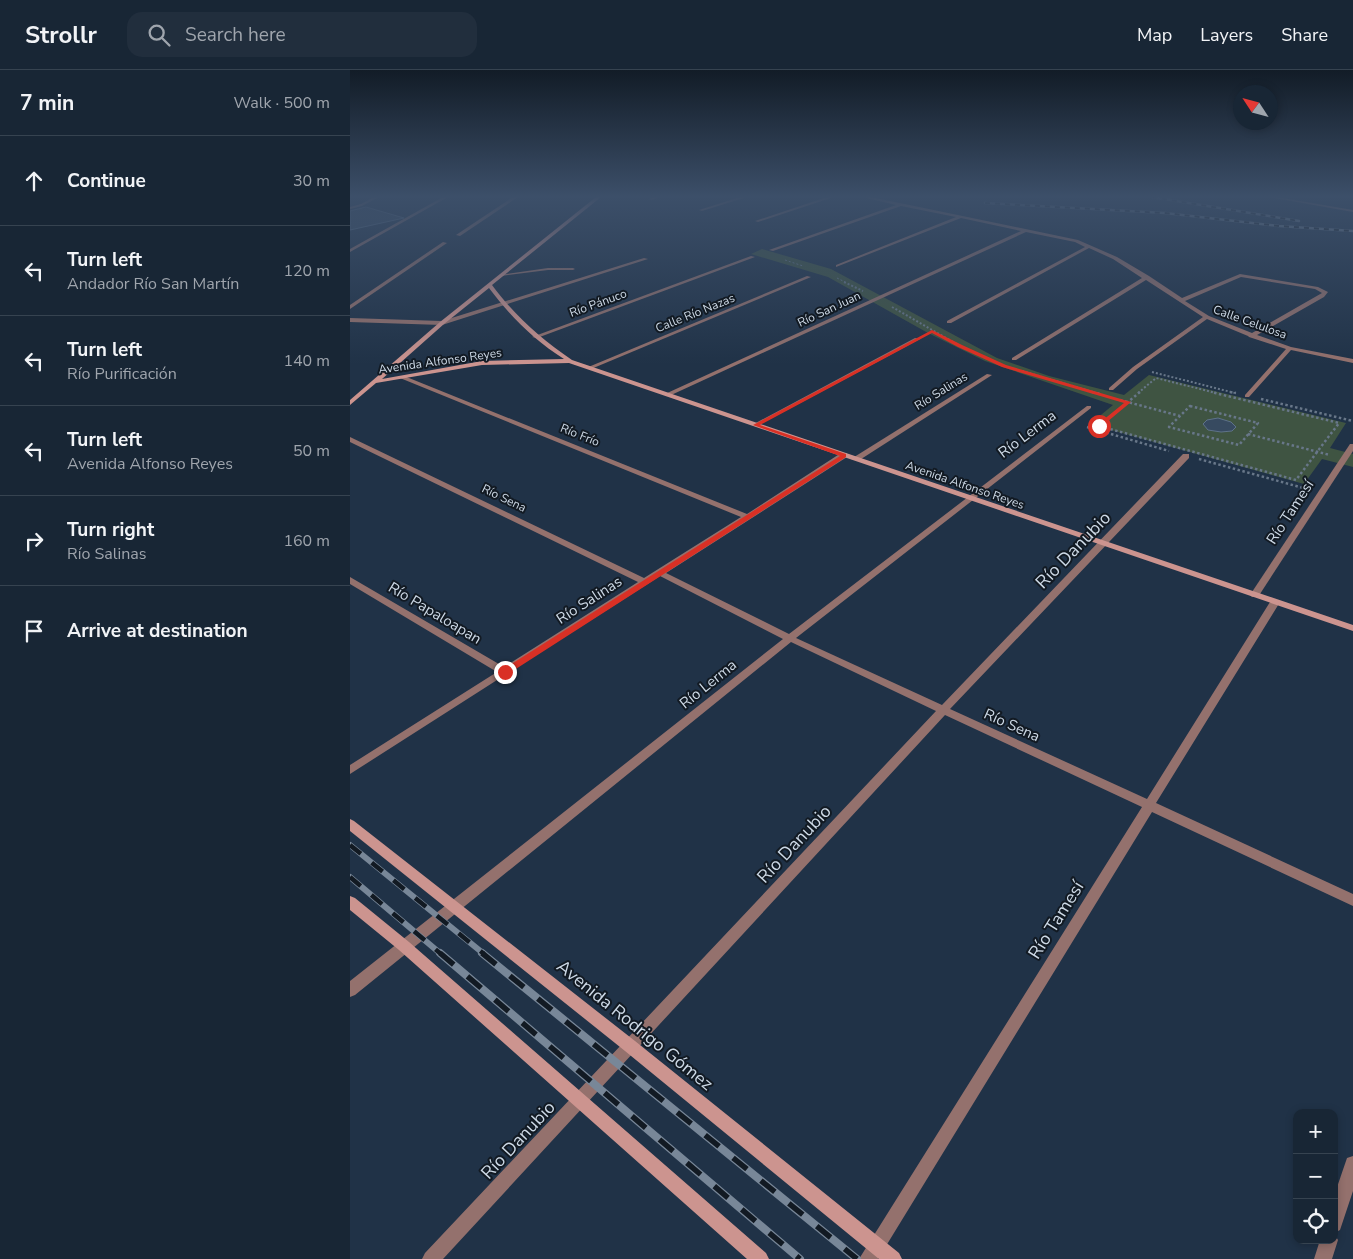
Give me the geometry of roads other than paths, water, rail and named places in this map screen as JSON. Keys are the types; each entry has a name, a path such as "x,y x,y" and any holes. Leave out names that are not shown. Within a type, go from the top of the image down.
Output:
{"street":[{"path":"350,307 431,252"},
{"name":"Avenida Alfonso Reyes","path":"350,403 442,323 529,252"},
{"path":"838,266 872,252"},
{"name":"Río San Juan","path":"667,395 977,252"},
{"path":"948,322 1078,252"},
{"name":"Calle Celulosa","path":"1104,252 1147,277 1180,301 1207,317 1251,336 1290,348 1353,361"},
{"name":"Río Pánuco","path":"535,336 753,257"},
{"path":"350,320 442,323 646,259"},
{"path":"1180,301 1240,275 1316,288 1325,292 1322,296 1251,336"},
{"name":"Calle Río Nazas","path":"589,368 810,277"},
{"path":"1014,360 1075,320 1147,277"},
{"name":"Avenida Alfonso Reyes","path":"489,284 503,305 535,336 570,361 1353,628"},
{"path":"1111,389 1135,368 1207,317"},
{"path":"755,425 917,339"},
{"path":"1247,396 1290,348"},
{"name":"Avenida Alfonso Reyes","path":"373,382 482,364 570,361"},
{"name":"Río Salinas","path":"856,459 989,375"},
{"name":"Río Frío","path":"402,377 748,517"},
{"name":"Río Lerma","path":"350,990 789,638 968,498 1089,407"},
{"name":"Río Sena","path":"350,439 645,582"},
{"name":"Río Tamesí","path":"1256,595 1353,446"},
{"name":"Río Salinas","path":"350,770 844,455"},
{"name":"Río Danubio","path":"431,1259 943,710 1186,456"},
{"name":"Río Sena","path":"660,573 789,638 1150,804 1353,900"},
{"name":"Río Papaloapan","path":"350,580 505,672"},
{"name":"Río Tamesí","path":"868,1259 1275,602"},
{"name":"Avenida Rodrigo Gómez","path":"350,824 452,907 630,1046 893,1259"},
{"path":"350,902 404,946 760,1259"},
{"path":"1338,1215 1350,1189 1353,1164"},
{"path":"1323,1259 1328,1244"}],"lane":[{"path":"501,275 548,269 573,270"}],"railway":[{"path":"350,845 484,954"},
{"path":"350,877 441,954"},
{"path":"440,953 800,1259"},
{"path":"482,953 857,1259"}]}
